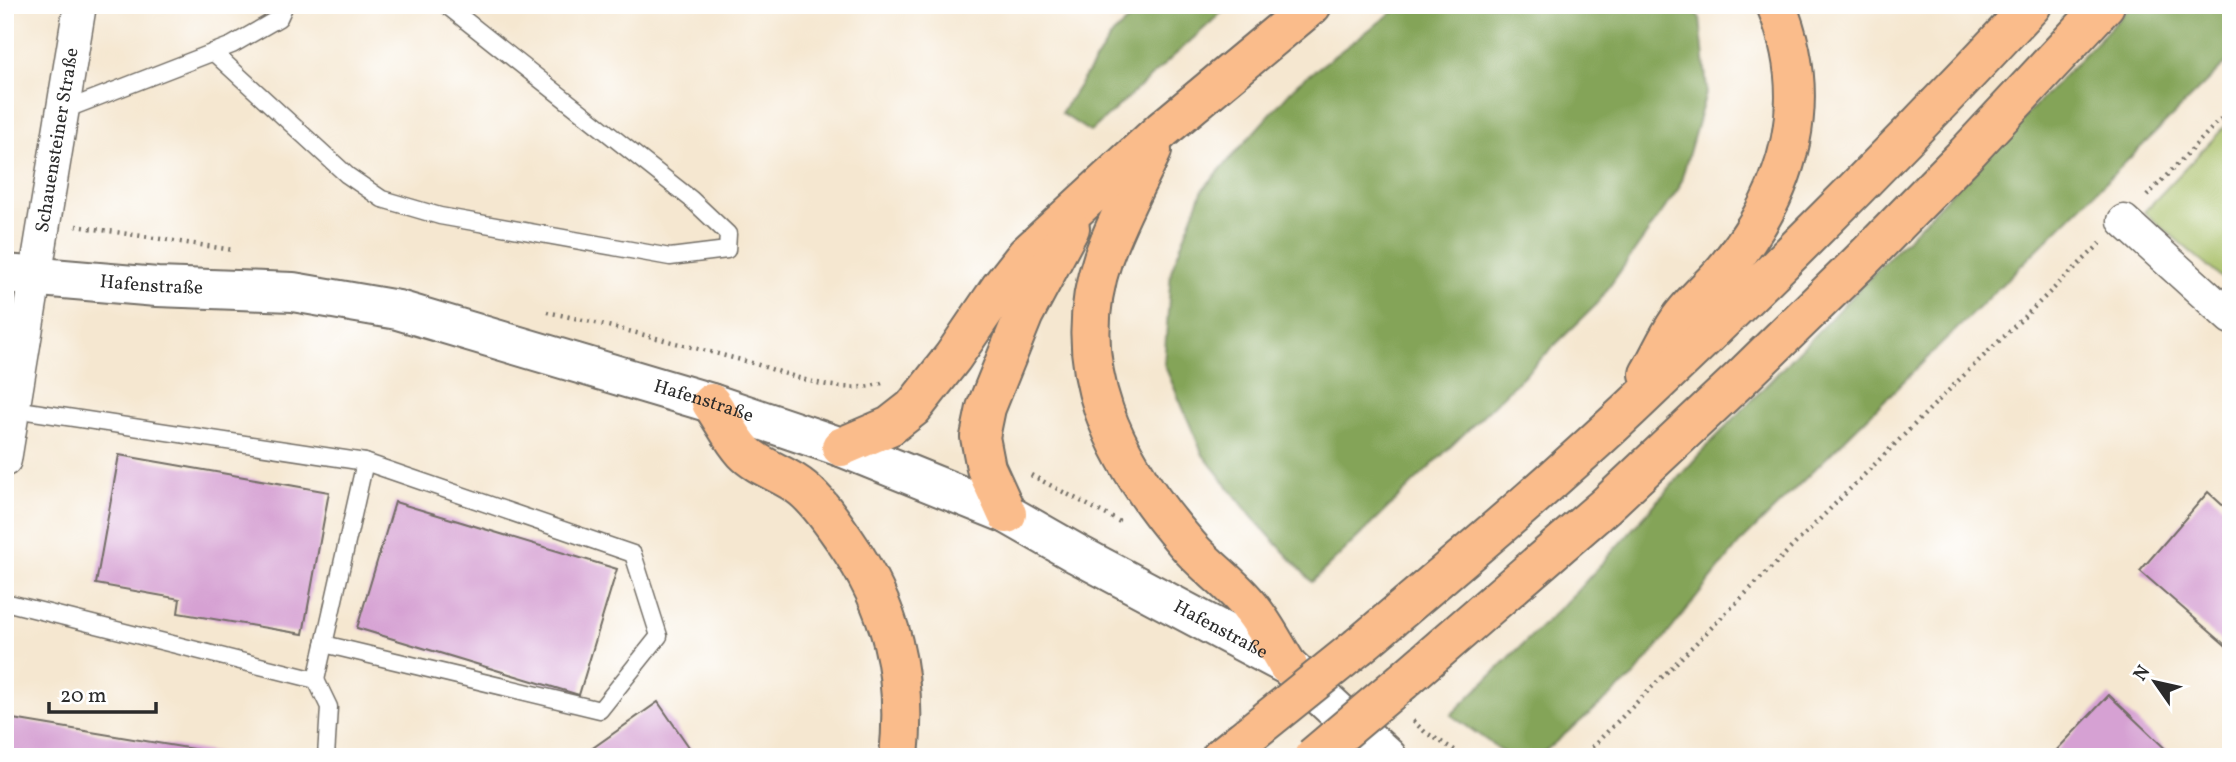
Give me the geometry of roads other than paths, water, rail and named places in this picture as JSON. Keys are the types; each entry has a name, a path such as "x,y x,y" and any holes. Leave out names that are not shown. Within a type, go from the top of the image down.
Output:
{"highway":[{"path":"841,447 890,426 913,408 1026,255 1162,130 1311,5"},
{"path":"1629,410 1679,321 1730,264 1760,218 1782,175 1793,132 1797,96 1787,32 1776,5"},
{"path":"1231,749 1493,533 1629,410 1882,163 2032,5"},
{"path":"1313,757 1605,506 1740,379 1956,164 2105,5"},
{"path":"1162,130 1121,216 1093,295 1088,335 1094,379 1104,413 1139,482 1187,544 1251,607 1288,666"},
{"path":"1007,514 986,468 980,437 986,408 1024,314 1083,205"},
{"path":"711,403 745,453 803,489 834,525 876,591 891,630 899,674 903,721 899,757"}],"street":[{"name":"Schauensteiner Straße","path":"5,460 13,409 20,275 62,111 80,5"},
{"path":"2123,221 2231,318"},
{"name":"Hafenstraße","path":"20,275 157,287 293,292 385,308 711,403 841,447 1007,514 1288,666 1387,757"},
{"name":"Hafenstraße","path":"1341,713 1363,757"}],"lane":[{"path":"62,111 232,45 279,18 285,5"},
{"path":"213,52 347,175 382,199 440,216 670,257 727,250 728,234 691,199 446,5"},
{"path":"13,409 365,462 633,554 659,636 600,710 324,644"},
{"path":"326,757 329,706 316,680 365,462"},
{"path":"5,602 316,680"}]}
